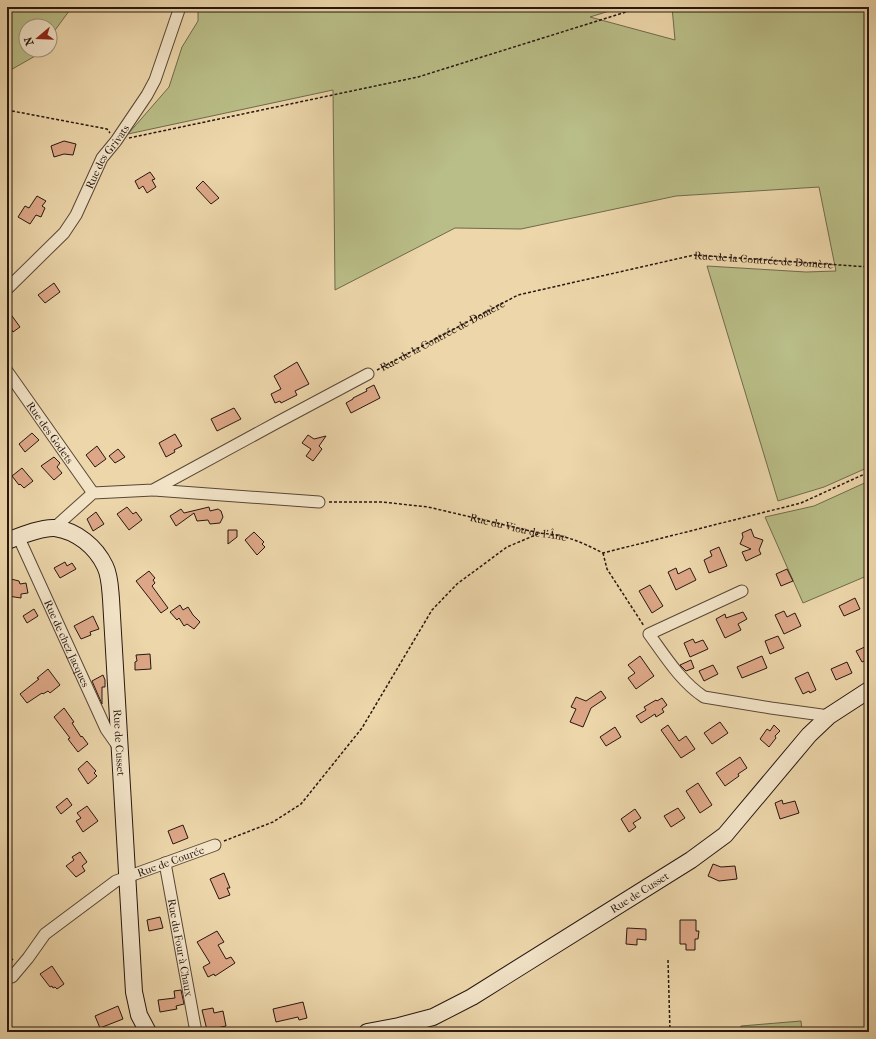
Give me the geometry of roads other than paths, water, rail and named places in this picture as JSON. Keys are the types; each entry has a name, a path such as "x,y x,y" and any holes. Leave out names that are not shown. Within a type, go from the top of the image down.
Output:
{"street":[{"name":"Rue des Grivats","path":"7,289 64,232 76,215 102,158 116,141 147,95 155,80 180,7"},
{"name":"Rue des Godets","path":"7,371 92,493"},
{"name":"Rue de la Contrée de Domère","path":"92,493 153,490 368,374"},
{"path":"153,490 320,502"},
{"path":"54,528 92,493"},
{"name":"Rue de Cusset","path":"13,539 36,531 54,528 66,531 82,538 96,551 105,567 111,599 134,992 139,1014 148,1032"},
{"name":"Rue de chez Jacques","path":"13,539 106,729 120,749"},
{"path":"742,591 649,634 681,676 696,692 704,697 829,716"},
{"name":"Rue de Cusset","path":"367,1032 399,1026 433,1017 472,997 690,860 724,836 809,735 829,716 869,690"},
{"name":"Rue de Courée","path":"12,977 45,934 116,881 215,845"},
{"name":"Rue du Four à Chaux","path":"165,864 196,1032"}]}
